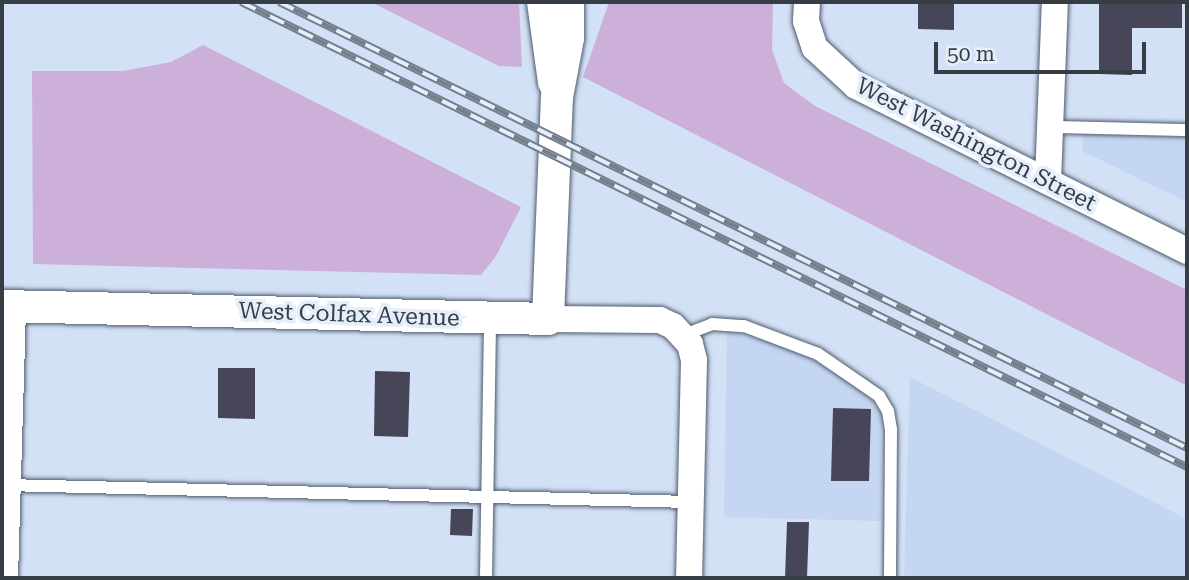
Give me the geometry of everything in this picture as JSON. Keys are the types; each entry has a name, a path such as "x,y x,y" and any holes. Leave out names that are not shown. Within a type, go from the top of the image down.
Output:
{"street":[{"path":"543,2 558,97"},
{"path":"548,319 558,97 568,38 568,2"},
{"path":"568,38 586,2"},
{"name":"West Washington Street","path":"807,2 806,21 814,48 840,75 1187,251"},
{"path":"1048,181 1055,2"},
{"path":"2,578 6,306"},
{"name":"West Colfax Avenue","path":"6,306 489,319 660,320 684,335"},
{"path":"684,335 694,360 689,578"}],"lane":[{"path":"1052,127 1187,130"},
{"path":"486,578 489,319"},
{"path":"684,335 712,324 744,326 818,354 879,396 888,411 891,429 890,578"},
{"path":"3,485 690,502"}],"shaded area":[{"path":"371,2 519,2 522,67 499,66"},
{"path":"609,2 773,2 772,50 784,83 815,106 1187,290 1187,386 583,77"},
{"path":"203,45 521,207 496,256 481,275 33,264 32,71 123,71 171,62"},
{"path":"1083,134 1187,137 1187,202 1082,151"},
{"path":"727,331 783,344 847,378 871,399 881,413 881,521 724,517"},
{"path":"910,377 1187,519 1187,578 904,578"}],"building":[{"path":"918,2 954,2 954,30 918,29"},
{"path":"1099,2 1182,2 1182,28 1132,28 1132,75 1099,74"},
{"path":"218,368 255,368 255,419 218,418"},
{"path":"375,371 410,372 408,437 374,436"},
{"path":"833,408 871,409 869,481 831,481"},
{"path":"451,509 473,509 472,536 450,535"},
{"path":"787,522 809,522 807,578 785,578"}],"railway":[{"path":"241,2 1187,467"},
{"path":"279,2 1187,448"}]}
